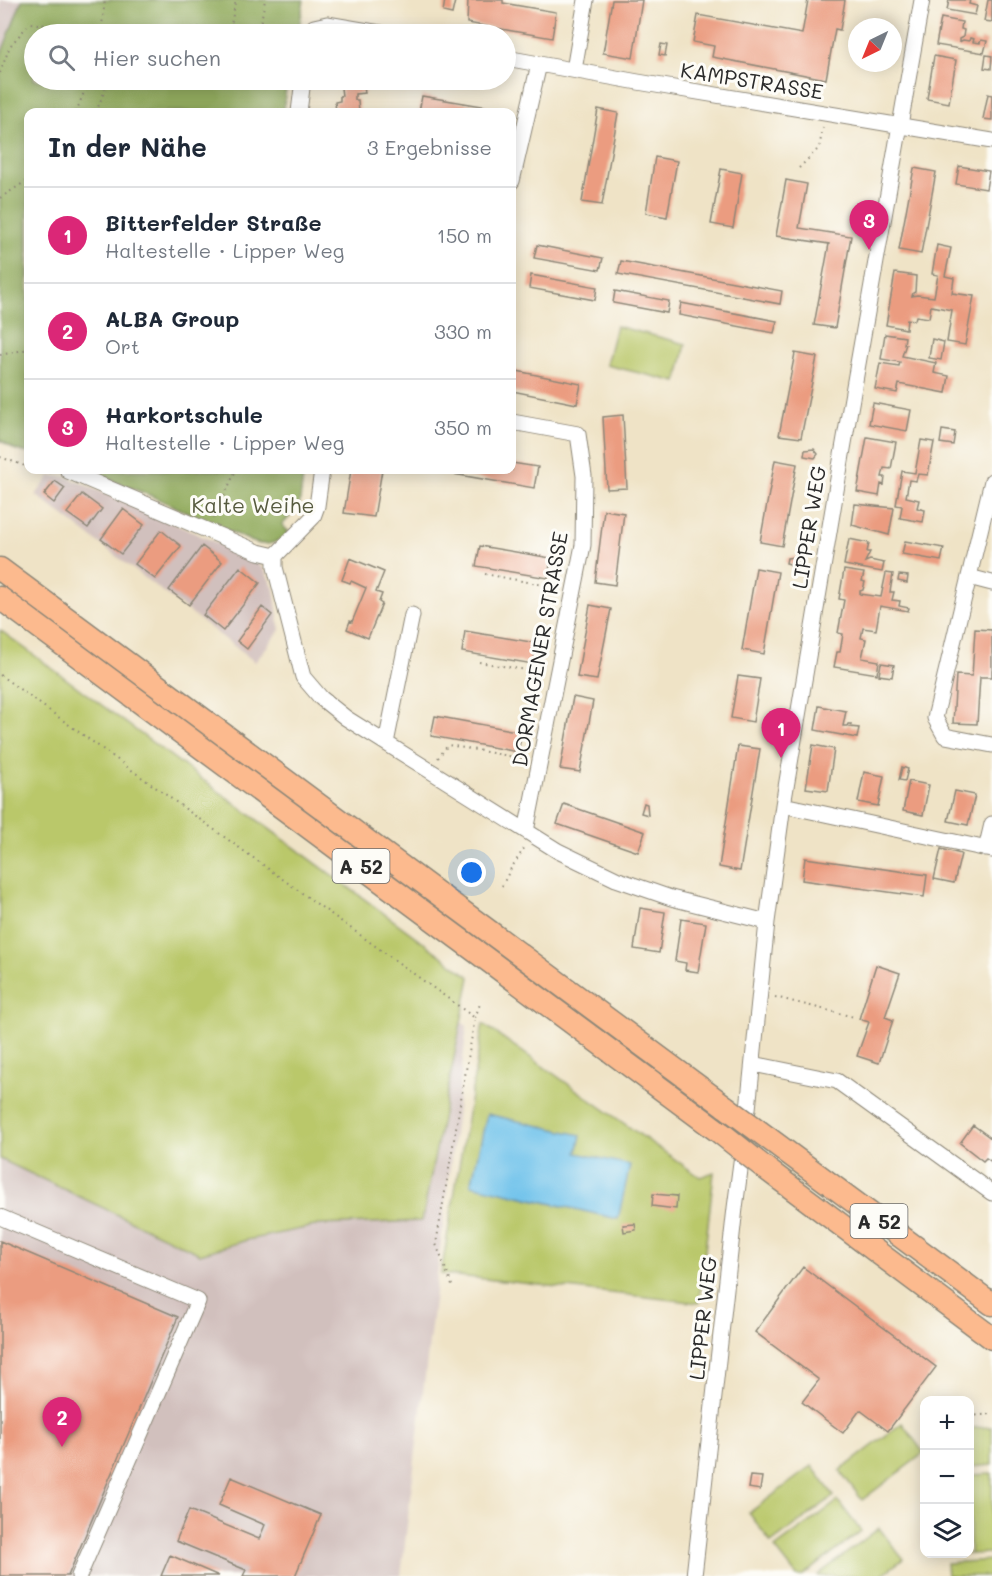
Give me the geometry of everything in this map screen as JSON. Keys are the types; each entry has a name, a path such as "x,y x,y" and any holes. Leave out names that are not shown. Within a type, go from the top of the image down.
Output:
{"highway":[{"name":"A 52","path":"0,569 991,1304"},
{"name":"A 52","path":"0,598 722,1134 992,1338"}],"street":[{"path":"574,70 586,0"},
{"name":"LIPPER WEG","path":"694,1576 753,1064 767,922 783,805 922,0"},
{"name":"KAMPSTRASSE","path":"516,60 992,141"},
{"path":"516,163 539,64"},
{"path":"300,108 302,90"},
{"name":"DORMAGENER STRASSE","path":"516,423 578,435 584,476 583,545 540,762 530,833"},
{"path":"75,474 258,552 275,556"},
{"path":"321,474 317,506 313,517 275,556 275,567 303,677 321,698 346,718 558,851 616,879 671,898 767,922"},
{"path":"992,481 935,718 945,736 992,745"},
{"path":"969,577 992,583"},
{"path":"386,743 412,615"},
{"path":"783,805 989,850 992,824"},
{"path":"753,1064 837,1082 992,1193"},
{"path":"0,1217 198,1301 79,1576"}],"path":[{"path":"102,24 105,0"},
{"path":"231,24 236,0"},
{"path":"261,24 265,0"},
{"path":"0,73 10,46 24,30"},
{"path":"78,108 86,90"},
{"path":"98,108 105,90"},
{"path":"800,168 819,148 825,113"},
{"path":"0,198 24,183"},
{"path":"0,355 24,350"},
{"path":"0,457 24,466"},
{"path":"208,531 234,474"},
{"path":"485,574 574,590"},
{"path":"479,662 557,675"},
{"path":"0,675 475,1018"},
{"path":"430,771 448,745 540,762"},
{"path":"502,886 530,833"},
{"path":"760,993 854,1017"},
{"path":"453,1288 436,1244 475,1018 481,1001"},
{"path":"974,1416 992,1414"}],"shaded area":[{"path":"0,0 22,0 0,57"},
{"path":"50,476 67,477 254,559 265,571 274,589 280,630 255,662 36,495"},
{"path":"0,698 467,1026 401,1576 0,1576"}],"green space":[{"path":"22,0 304,0 300,24 24,24 24,90 286,90 284,108 24,108 24,452 0,440 0,57"},
{"path":"616,326 686,344 677,382 606,365"},
{"name":"Kalte Weihe","path":"94,474 303,474 299,507 282,525 289,532 281,539 268,544 253,542 147,494"},
{"path":"0,630 470,977 422,1221 320,1225 247,1240 200,1254 0,1159"},
{"path":"483,1024 700,1177 714,1172 699,1303 441,1274"},
{"path":"902,1423 920,1448 920,1456 862,1500 840,1471"},
{"path":"992,1427 992,1465 974,1467 974,1428"},
{"path":"812,1466 834,1496 771,1543 749,1513"},
{"path":"992,1474 992,1553 974,1554 974,1475"},
{"path":"838,1501 861,1531 802,1576 797,1576 775,1548"},
{"path":"879,1528 903,1559 880,1576 818,1575"},
{"path":"992,1560 992,1576 947,1576 946,1563"}],"water":[{"path":"487,1114 581,1135 577,1153 630,1165 618,1219 471,1185"}],"building":[{"path":"445,0 455,1 452,14 443,12"},
{"path":"468,0 503,0 503,3 556,12 552,38 516,32 516,24 467,23"},
{"path":"612,0 642,0 633,58 603,53"},
{"path":"808,0 845,0 840,30 835,29 826,79 712,57 714,46 693,42 698,15 802,34"},
{"path":"949,0 970,0 969,4 977,6 975,15 947,10"},
{"path":"988,0 992,0 992,22 984,21"},
{"path":"941,18 962,22 963,37 959,39 959,42 969,41 970,38 974,39 973,42 987,41 984,53 936,45"},
{"path":"661,44 667,45 665,56 659,55"},
{"path":"986,55 992,56 991,69 984,68"},
{"path":"934,56 956,60 949,103 927,99"},
{"path":"341,90 365,90 365,93 355,94 359,108 336,108 335,102 340,101 340,96 342,96"},
{"path":"988,94 992,95 992,120 983,119"},
{"path":"422,96 493,108 420,108"},
{"path":"598,109 618,113 602,205 582,202"},
{"path":"655,157 677,161 667,217 646,213"},
{"path":"959,166 989,171 986,189 956,184"},
{"path":"914,168 936,172 921,254 899,250"},
{"path":"721,169 742,173 733,228 711,224"},
{"path":"786,180 807,184 799,228 851,236 835,328 814,325 829,244 776,236"},
{"path":"537,245 603,258 600,270 534,258"},
{"path":"937,245 951,248 945,276 954,278 952,293 974,296 965,345 947,342 952,310 931,306 929,318 916,316 915,320 907,319 906,329 886,325 895,273 916,276 915,292 912,296 934,297 938,275 932,274"},
{"path":"621,261 782,291 780,304 618,274"},
{"path":"531,275 597,287 595,300 529,288"},
{"path":"615,291 669,301 667,313 613,303"},
{"path":"681,303 777,321 774,333 679,315"},
{"path":"885,334 905,337 904,344 906,344 902,356 936,363 934,373 949,376 946,393 899,384 897,393 875,389 880,363 899,366 900,362 881,359"},
{"path":"932,339 944,342 941,360 929,358"},
{"path":"795,353 817,357 801,438 779,435"},
{"path":"516,371 581,384 577,404 516,392"},
{"path":"873,403 911,410 907,431 869,424"},
{"path":"623,415 627,488 607,489 603,417"},
{"path":"942,430 955,432 953,445 940,443"},
{"path":"867,437 896,442 891,469 884,468 882,477 885,477 884,485 881,484 879,496 857,492"},
{"path":"921,440 934,442 928,475 918,474 916,481 909,480 906,497 919,500 917,508 925,510 923,522 900,518 902,506 896,505 902,471 915,473"},
{"path":"814,449 818,454 815,458 804,456 805,450"},
{"path":"775,460 797,464 782,546 760,542"},
{"path":"516,464 538,467 534,488 454,474 516,474"},
{"path":"350,474 381,474 374,517 344,513"},
{"path":"55,481 65,488 54,503 44,495"},
{"path":"82,494 102,509 88,528 67,513"},
{"path":"855,504 894,508 889,535 852,525"},
{"path":"123,509 144,525 121,554 101,539"},
{"path":"604,510 624,513 615,585 595,582"},
{"path":"161,530 181,546 155,579 135,564"},
{"path":"849,539 869,543 867,552 870,552 865,562 870,560 884,563 882,572 844,565"},
{"path":"905,541 944,548 941,561 902,554"},
{"path":"202,546 222,562 189,605 169,590"},
{"path":"480,546 551,558 548,578 476,566"},
{"path":"796,557 799,562 797,566 786,563 787,558"},
{"path":"350,558 384,572 376,592 382,594 379,602 382,604 368,638 347,629 366,588 351,581 350,583 342,580"},
{"path":"240,567 260,583 223,631 203,615"},
{"path":"756,568 778,572 764,654 742,650"},
{"path":"844,570 864,573 862,581 865,582 860,594 881,597 886,573 893,574 890,592 894,592 892,600 900,601 899,606 909,608 908,611 880,606 876,630 863,628 861,638 866,639 862,658 879,661 877,674 834,667 837,652 840,652 843,634 838,633 844,600 839,599"},
{"path":"899,575 908,576 907,583 898,581"},
{"path":"590,605 611,609 597,680 577,677"},
{"path":"262,607 272,615 247,649 237,641"},
{"path":"975,629 992,630 992,677 980,677 977,724 953,723 956,675 972,676"},
{"path":"465,631 537,643 533,664 462,652"},
{"path":"881,663 894,665 892,677 879,675"},
{"path":"738,676 760,679 753,722 731,718"},
{"path":"573,697 593,701 580,772 560,769"},
{"path":"819,706 846,711 843,726 851,724 850,727 859,728 857,738 815,730"},
{"path":"435,716 522,732 518,752 431,736"},
{"path":"813,745 834,749 828,791 806,788"},
{"path":"738,746 760,749 740,871 719,867"},
{"path":"902,767 908,769 905,781 899,780"},
{"path":"864,772 884,776 878,806 858,802"},
{"path":"909,781 929,785 923,815 903,811"},
{"path":"955,791 975,795 968,825 948,821"},
{"path":"644,803 647,804 648,815 641,813"},
{"path":"564,804 645,832 638,852 557,824"},
{"path":"941,849 961,854 954,883 934,879"},
{"path":"805,858 927,875 924,897 802,880"},
{"path":"640,908 665,912 659,953 634,949"},
{"path":"681,919 706,923 698,972 685,970 686,963 675,961"},
{"path":"876,965 900,973 885,1017 893,1020 879,1063 857,1056 869,1022 859,1019"},
{"path":"973,1125 992,1139 992,1162 986,1158 983,1161 960,1143"},
{"path":"653,1194 677,1196 676,1209 652,1206"},
{"path":"635,1224 636,1230 624,1232 623,1225"},
{"path":"0,1241 178,1317 68,1576 0,1576"},
{"path":"803,1267 936,1367 888,1431 860,1410 843,1433 802,1402 819,1380 755,1332"},
{"path":"750,1476 762,1477 760,1490 748,1488"},
{"path":"231,1477 321,1515 295,1576 243,1576 246,1570 176,1541 189,1510 259,1539 265,1525 219,1505"},
{"path":"170,1555 219,1576 161,1576"}],"place":[{"name":"Harkortschule","path":"869,250"},
{"name":"Bitterfelder Straße","path":"781,758"},
{"name":"ALBA Group","path":"62,1447"}]}
